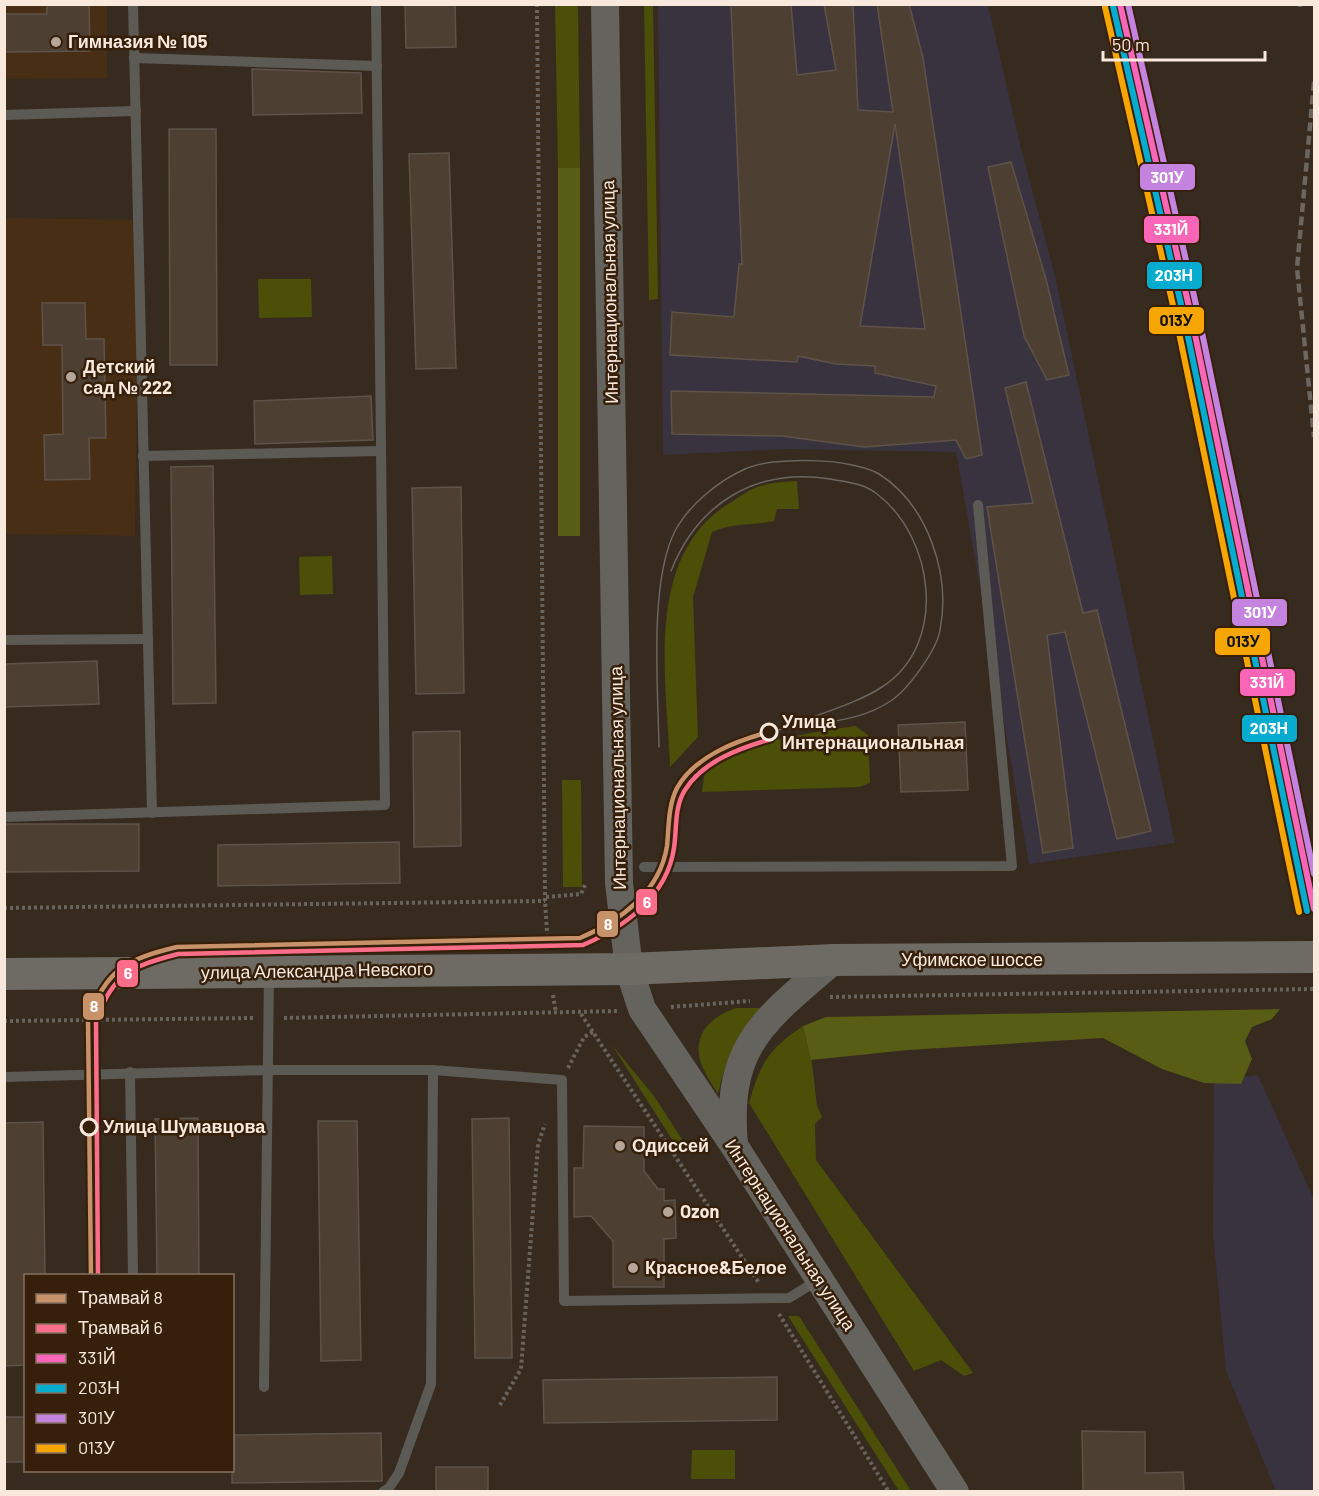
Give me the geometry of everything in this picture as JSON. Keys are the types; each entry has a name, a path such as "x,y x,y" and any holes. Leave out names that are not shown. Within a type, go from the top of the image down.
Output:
{"main road":[{"name":"Интернациональная улица","path":"605,4 619,883 629,969 642,1009 735,1147 955,1491"},
{"name":"Уфимское шоссе","path":"629,969 834,960 1160,960 1314,957"},
{"path":"735,1147 731,1110 737,1072 748,1046 788,999 834,960"},
{"name":"улица Александра Невского","path":"4,974 629,969"}],"lane":[{"path":"133,4 152,813"},
{"path":"4,817 385,805 376,4"},
{"path":"135,58 377,66"},
{"path":"4,115 136,111"},
{"path":"143,456 381,451"},
{"path":"644,867 1012,866 978,505"},
{"path":"4,640 148,639"},
{"path":"264,1387 269,971"},
{"path":"383,1491 389,1488 399,1473 431,1384 433,1070"},
{"path":"4,1077 130,1072 433,1070 562,1080 564,1301 789,1298 818,1280"},
{"path":"130,1072 133,1274"}],"path":[{"path":"4,908 545,901 537,4"},
{"path":"546,897 580,894 585,885"},
{"path":"556,1013 788,999 1314,989"},
{"path":"580,1013 770,1298 889,1491"},
{"path":"562,1080 584,1037 593,1032"},
{"path":"500,1405 521,1369 538,1144 548,1117"}],"shaded area":[{"name":"Гимназия № 105","path":"4,5 107,5 107,78 5,79"},
{"path":"555,5 578,5 580,168 558,168"},
{"path":"644,5 653,5 658,299 649,300"},
{"path":"658,5 988,5 1020,144 1055,276 1175,843 1029,864 956,452 785,449 663,455"},
{"name":"Детский сад № 222","path":"5,218 139,220 135,536 5,534"},
{"path":"258,279 311,279 312,317 259,318"},
{"path":"797,481 799,509 777,509 774,521 735,525 712,532 693,597 698,737 670,767 666,696 666,621 672,585 684,552 704,524 733,501 754,488 779,482"},
{"path":"332,556 333,594 300,595 299,557"},
{"path":"855,726 868,735 870,783 859,787 702,792 705,774 715,764 731,755 774,741"},
{"path":"562,780 581,780 582,887 563,887"},
{"path":"736,1008 760,1008 734,1048 718,1094 701,1064 699,1041 707,1026"},
{"path":"803,1026 812,1063 817,1106 822,1117 815,1124 816,1160 973,1373 964,1376 941,1360 914,1371 749,1103 767,1058 781,1042"},
{"path":"612,1045 654,1096 687,1147 680,1152"},
{"path":"1258,1075 1314,1200 1314,1491 1276,1491 1226,1371 1213,1233 1214,1081"},
{"path":"788,1316 799,1316 911,1491 899,1491"},
{"path":"692,1450 735,1450 735,1479 691,1479"}],"green space":[{"path":"558,168 580,168 580,536 558,536"},
{"path":"1280,1009 1272,1019 1252,1027 1245,1041 1252,1059 1241,1084 1204,1083 1162,1069 1103,1038 908,1050 811,1060 803,1026 826,1017"}],"building":[{"path":"47,4 89,4 90,51 4,52 4,14 47,14"},
{"path":"405,4 455,4 456,47 406,48"},
{"path":"731,4 791,4 797,75 836,70 824,4 853,4 858,110 893,112 877,4 909,4 923,58 982,455 966,459 956,440 864,447 782,436 672,434 671,391 934,397 936,386 875,373 875,366 836,364 798,356 797,362 670,355 672,312 734,317 739,264 742,264","holes":["895,124 925,329 860,326"]},
{"path":"252,69 361,73 362,113 253,115"},
{"path":"169,129 216,129 217,365 170,365"},
{"path":"449,153 456,368 416,369 409,154"},
{"path":"1011,162 1046,279 1069,375 1047,380 1024,336 988,167"},
{"path":"42,303 85,303 86,339 104,339 106,438 89,438 90,479 45,480 44,435 63,434 62,345 43,345"},
{"path":"1026,382 1083,613 1097,610 1151,831 1117,839 1065,632 1047,635 1073,848 1043,853 987,507 1033,503 1005,388"},
{"path":"371,396 373,440 255,444 254,401"},
{"path":"213,466 216,703 173,704 171,467"},
{"path":"461,487 464,693 416,694 412,488"},
{"path":"97,661 99,704 4,707 4,664"},
{"path":"965,722 968,790 901,792 898,725"},
{"path":"460,731 461,846 414,847 413,732"},
{"path":"4,824 139,824 139,871 4,872"},
{"path":"399,842 400,883 218,886 218,845"},
{"path":"198,1118 199,1274 157,1274 155,1119"},
{"path":"509,1118 512,1358 475,1358 472,1119"},
{"path":"318,1121 357,1121 361,1360 321,1361"},
{"path":"43,1122 45,1274 24,1274 24,1365 4,1366 4,1123"},
{"path":"584,1126 644,1127 644,1171 658,1189 664,1189 664,1201 675,1200 676,1238 664,1239 664,1287 613,1287 613,1241 591,1216 574,1217 574,1168 583,1168"},
{"path":"777,1377 777,1420 544,1423 543,1380"},
{"path":"4,1417 24,1417 24,1462 4,1462"},
{"path":"1082,1431 1145,1432 1145,1473 1183,1472 1184,1491 1083,1491"},
{"path":"381,1433 382,1481 232,1483 234,1435"},
{"path":"436,1467 488,1467 488,1491 436,1491"}],"tram line":[{"path":"659,747 658,606 667,553 681,521 696,503 715,487 735,474 758,465 774,462 813,461 833,462 867,469 879,474 896,487 911,504 923,522 932,543 942,587 943,609 938,638 928,658 906,687 899,695 878,708 832,722 769,732"},
{"path":"671,571 697,526 733,495 754,485 778,479 803,477 848,482 872,490 896,513 911,536 921,563 926,590 925,618 918,645 903,668 882,687 853,702 802,721"},
{"name":"8","path":"91,1274 88,1020 102,989 121,969 145,956 177,947 580,938 623,914 647,891 663,862 667,846 669,816 677,788 694,767 717,751 769,732"},
{"name":"6","path":"98,1274 96,1021 109,992 126,974 148,963 178,954 583,945 614,929 642,908 663,881 674,848 676,818 681,797 693,780 712,763 723,757 771,739"}],"railway":[{"path":"1314,82 1297,268 1314,437"}],"transit line":[{"name":"331Й","path":"1120,4 1192,320 1314,909"},
{"name":"301У","path":"1128,4 1199,318 1314,874"},
{"name":"203Н","path":"1113,6 1185,322 1307,911"},
{"name":"013У","path":"1105,7 1177,323 1299,912"}],"place":[{"name":"Гимназия № 105","path":"56,42"},
{"name":"Детский сад № 222","path":"71,377"},
{"name":"Улица Интернациональная","path":"769,732"},
{"name":"Улица Шумавцова","path":"89,1127"},
{"name":"Одиссей","path":"620,1146"},
{"name":"Ozon","path":"668,1212"},
{"name":"Красное&Белое","path":"633,1268"}]}
